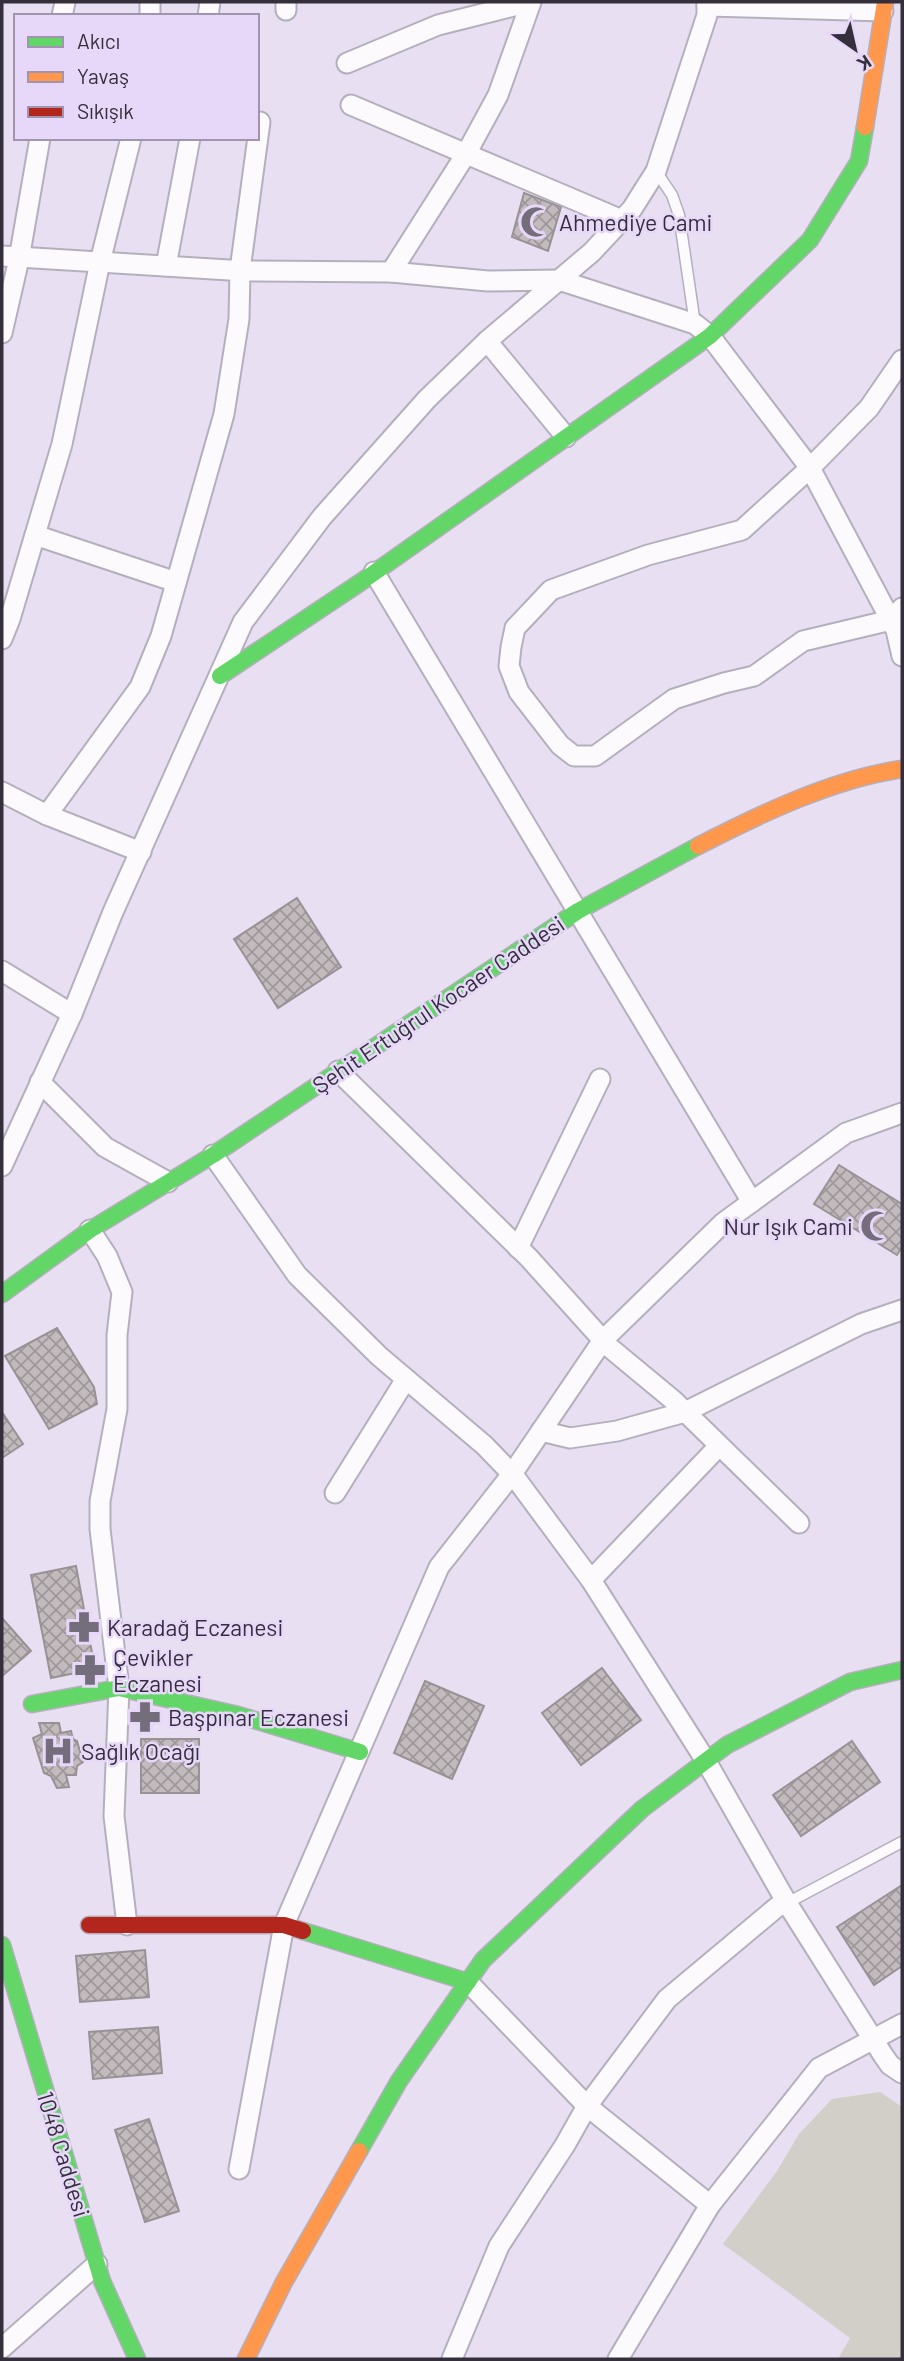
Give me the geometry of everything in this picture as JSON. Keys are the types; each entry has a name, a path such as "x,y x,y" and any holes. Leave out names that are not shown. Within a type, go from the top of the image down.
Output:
{"street":[{"path":"347,63 438,25 531,2"},
{"path":"391,272 466,154 498,95 531,2"},
{"path":"2,1166 72,1014 113,912 243,622 322,517 428,399 487,341 592,252 632,209 656,171 708,15 707,4 884,7 859,161 810,240 703,330 566,437 220,676"},
{"path":"351,105 622,220"},
{"path":"259,129 260,122"},
{"path":"2,333 10,257 39,140"},
{"path":"2,639 62,444 100,262 130,140"},
{"path":"166,266 190,140"},
{"path":"47,815 141,687 161,636 224,414 239,319 240,270 258,140"},
{"path":"10,257 240,270 391,272 488,281 559,280 703,330 810,468 896,614 896,631 902,656"},
{"path":"487,341 566,437"},
{"path":"896,614 803,641 754,677 724,683 674,699 595,756 574,756 561,745 519,692 509,666 515,628 551,590 648,555 742,530 810,468 869,408 902,360"},
{"path":"35,535 176,582"},
{"path":"373,572 752,1202"},
{"name":"Şehit Ertuğrul Kocaer Caddesi","path":"2,1294 90,1230 213,1155 578,911 762,813 874,773 902,769"},
{"path":"2,792 47,815 141,852"},
{"path":"2,971 72,1014"},
{"path":"338,1071 518,1248 603,1340 685,1412 799,1523"},
{"path":"518,1248 600,1079"},
{"path":"40,1082 105,1147 168,1182"},
{"path":"239,2169 284,1925 439,1567 512,1474 603,1340 723,1223 846,1133 902,1113"},
{"path":"213,1155 297,1275 379,1356 484,1445 512,1474 591,1580 706,1761 787,1903 890,2066 902,2073"},
{"path":"90,1230 107,1256 122,1292 117,1335 117,1409 100,1501 100,1529 119,1688 114,1816 127,1925"},
{"path":"541,1431 570,1438 617,1431 685,1412 861,1324 902,1310"},
{"path":"335,1493 406,1379"},
{"path":"591,1580 719,1446"},
{"path":"246,2359 284,2282 399,2081 483,1960 642,1809 727,1745 850,1682 902,1670"},
{"path":"32,1704 119,1688 238,1716 359,1752"},
{"path":"452,2359 499,2246 565,2145 587,2106 667,1999 777,1908 787,1903"},
{"path":"89,1925 284,1925 468,1982 587,2106 710,2205"},
{"name":"1048 Caddesi","path":"2,1945 6,1980 102,2281 137,2359"},
{"path":"618,2359 710,2205 819,2068 902,2024"},
{"path":"2,2348 97,2264"}],"lane":[{"path":"656,171 676,204 703,330"},
{"path":"787,1903 902,1842"}],"shaded area":[{"path":"880,2092 902,2107 902,2359 838,2359 850,2338 723,2244 777,2171 799,2134 832,2099"}],"building":[{"name":"Ahmediye Cami","path":"524,193 561,207 548,251 512,237"},
{"path":"297,898 341,967 278,1008 234,939"},
{"name":"Nur Işık Cami","path":"839,1165 902,1204 902,1247 897,1255 814,1204"},
{"path":"57,1328 94,1387 97,1404 49,1429 5,1356"},
{"path":"2,1412 23,1444 2,1458"},
{"path":"76,1566 95,1669 51,1678 31,1575"},
{"path":"2,1618 31,1651 2,1676"},
{"path":"602,1668 641,1720 581,1765 542,1713"},
{"path":"425,1681 484,1706 452,1779 394,1753"},
{"name":"Sağlık Ocağı","path":"39,1723 59,1723 61,1733 71,1731 73,1739 77,1741 83,1762 77,1766 76,1775 66,1775 69,1787 57,1788 51,1776 44,1773 33,1738 42,1734"},
{"path":"141,1739 199,1739 199,1793 141,1793"},
{"path":"852,1741 880,1782 801,1836 773,1795"},
{"path":"902,1885 902,1966 874,1985 837,1927"},
{"path":"145,1950 149,1997 80,2002 76,1956"},
{"path":"158,2027 162,2073 93,2079 89,2032"},
{"path":"149,2119 179,2211 145,2222 115,2130"}],"traffic: fast":[{"path":"220,676 361,582 710,336 810,240 859,161 865,127"},
{"path":"2,1294 90,1230 213,1155 578,911 698,846"},
{"path":"359,2151 399,2081 483,1960 642,1809 727,1745 850,1682 902,1670"},
{"path":"32,1704 119,1688 238,1715 360,1752"},
{"path":"303,1931 468,1982"},
{"path":"2,1945 102,2281 137,2359"}],"traffic: slow":[{"path":"865,127 885,2"},
{"path":"698,846 823,789 902,769"},
{"path":"246,2359 284,2282 359,2151"}],"traffic: jam":[{"path":"89,1925 284,1925 303,1931"}],"place":[{"name":"Ahmediye Cami","path":"536,222"},
{"name":"Nur Işık Cami","path":"876,1226"},
{"name":"Karadağ Eczanesi","path":"84,1627"},
{"name":"Çevikler Eczanesi","path":"90,1670"},
{"name":"Başpınar Eczanesi","path":"145,1717"},
{"name":"Sağlık Ocağı","path":"58,1751"}]}
